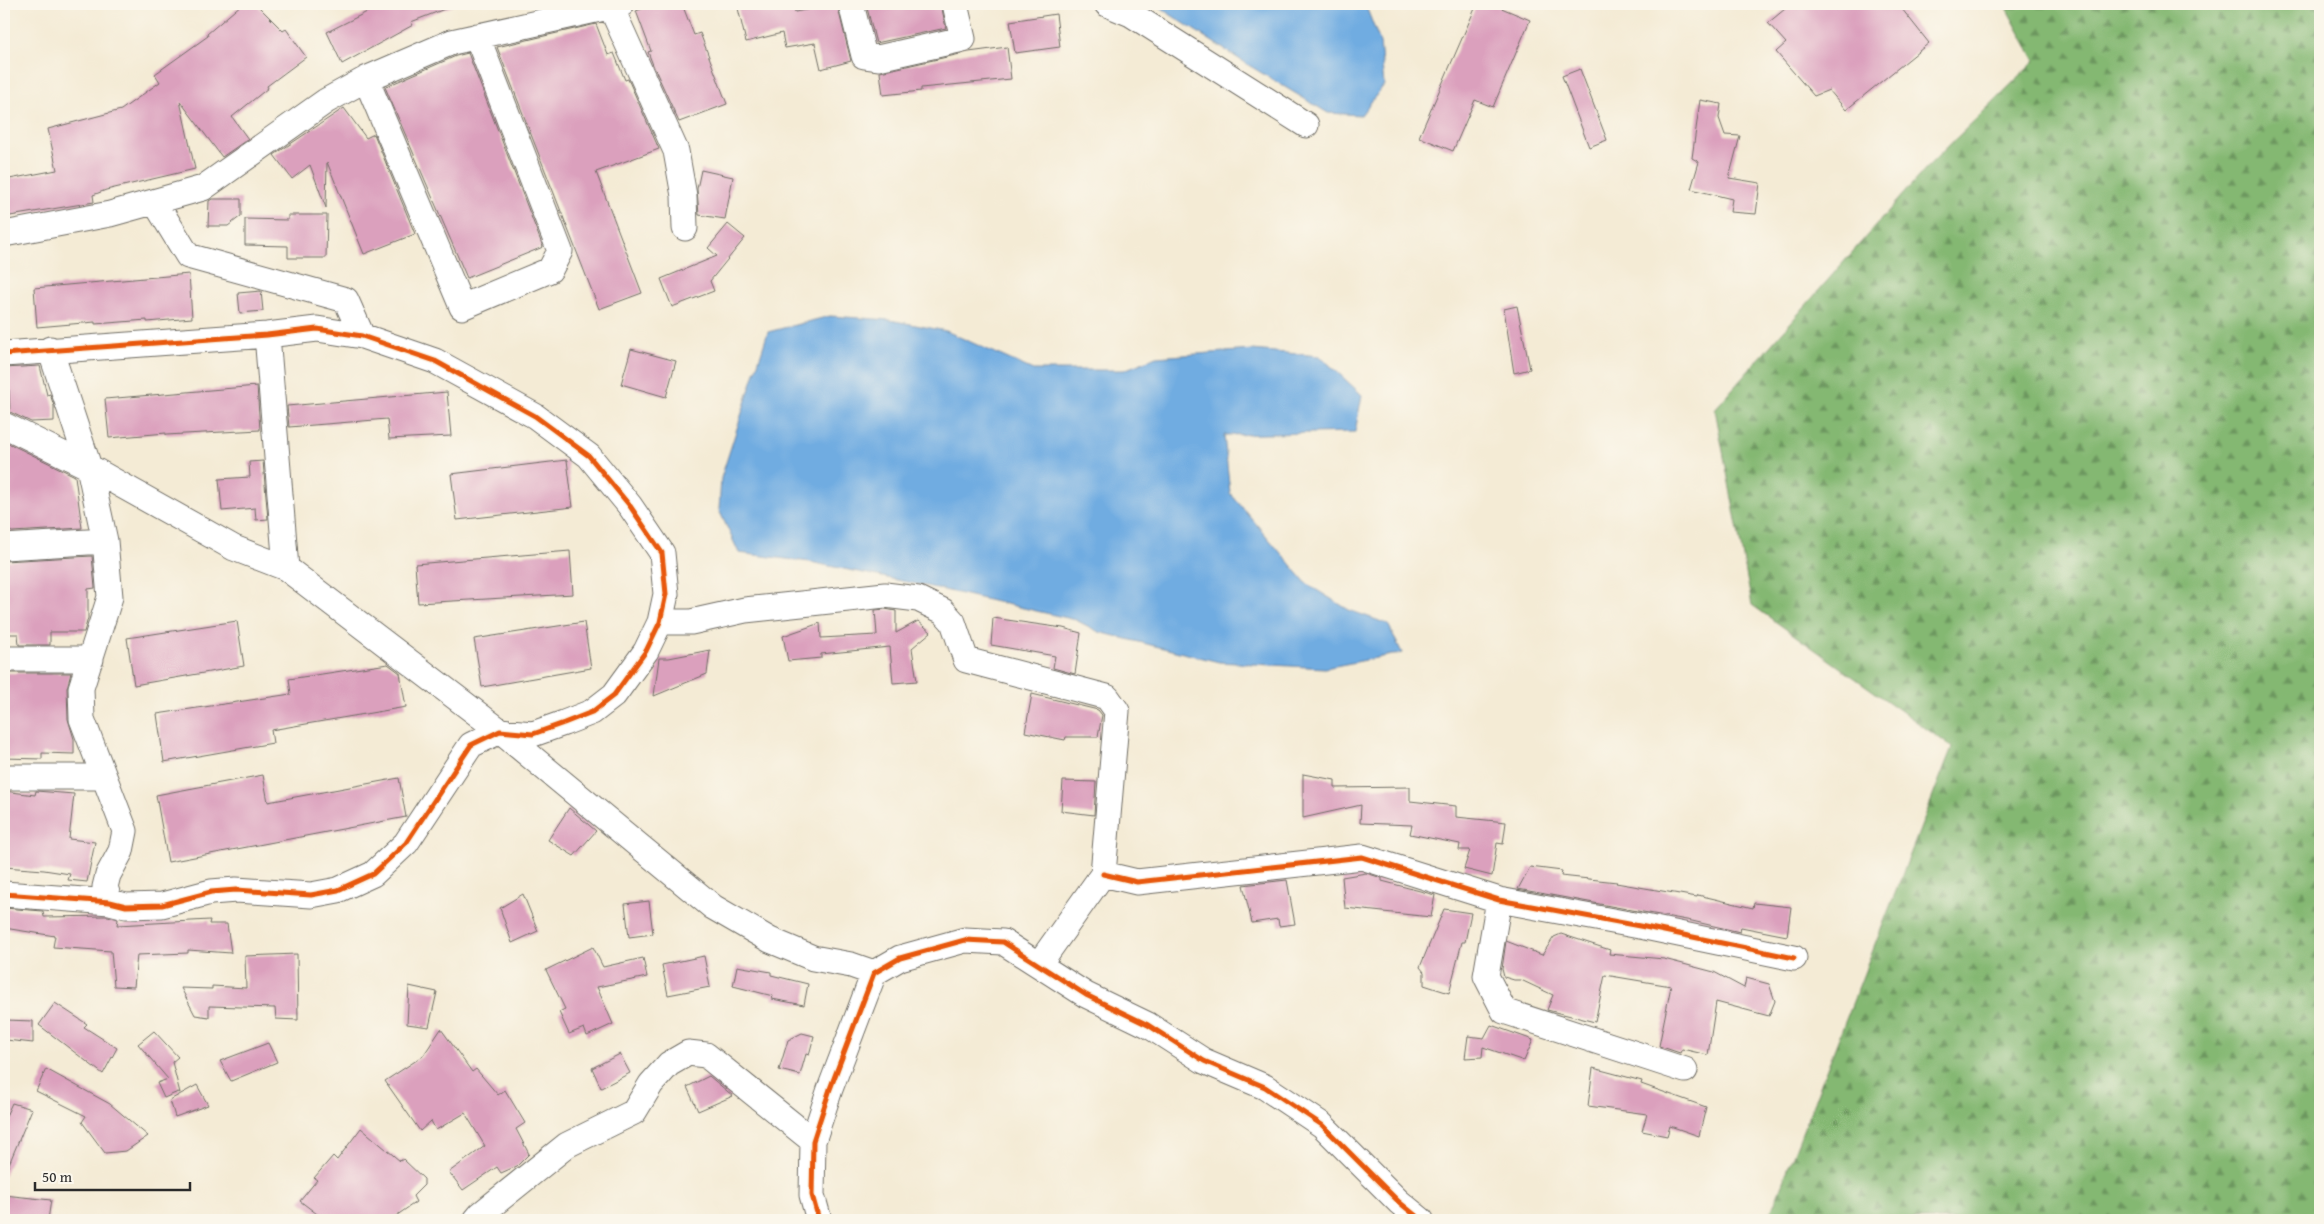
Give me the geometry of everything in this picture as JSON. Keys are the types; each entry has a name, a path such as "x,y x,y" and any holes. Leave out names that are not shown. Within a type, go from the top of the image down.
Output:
{"street":[{"path":"851,4 864,56 878,58 963,39 955,4"},
{"path":"1107,4 1130,14 1306,125"},
{"path":"4,234 110,214 204,188 326,101 366,79 452,42 584,8 616,5 676,152 684,196 685,228"},
{"path":"366,79 462,307 550,270 560,251 477,36"},
{"path":"155,202 188,256 346,300 362,336"},
{"path":"4,354 50,349 267,335 317,329 362,336 435,360 534,416 589,456 630,506 662,553 666,594 660,622 646,651 614,695 592,712 533,734 500,731 472,745 406,843 373,874 338,890 311,895 236,890 210,892 162,905 126,906 110,902 4,894"},
{"path":"267,335 286,568"},
{"path":"50,349 90,467 105,541 110,598 81,688 82,719 125,831 120,851 108,875 105,887 110,902"},
{"path":"4,425 90,467 234,548 286,568 500,731 529,757 713,907 770,940 813,958 851,964 874,973"},
{"path":"4,546 105,541"},
{"path":"660,622 691,622 745,610 885,595 918,599 943,610 953,622 966,660 1107,696 1117,711 1103,874 1040,964"},
{"path":"4,659 91,659"},
{"path":"4,777 104,777"},
{"path":"1103,874 1137,882 1362,857 1499,900 1794,958"},
{"path":"1499,900 1486,976 1504,1011 1685,1070"},
{"path":"819,1220 812,1195 813,1141 830,1089 874,973 900,958 966,940 1003,942 1086,995 1148,1025 1204,1061 1265,1087 1322,1126 1399,1202 1421,1220"},
{"path":"476,1220 567,1144 634,1112 651,1084 669,1064 688,1053 706,1055 813,1141"}],"green space":[{"path":"2004,4 2320,4 2320,1220 1768,1220 1952,747 1752,605 1715,409 1926,168 2035,61"}],"water":[{"path":"1154,4 1365,4 1380,42 1384,85 1361,115 1328,113 1250,66"},
{"path":"830,316 890,320 946,331 1033,370 1124,370 1156,357 1252,350 1320,356 1362,395 1355,432 1224,435 1230,493 1307,584 1349,610 1388,624 1402,653 1325,668 1219,662 1099,632 1076,620 931,587 810,562 739,553 719,510 721,478 768,332"}],"building":[{"path":"242,4 256,4 283,31 286,29 306,57 267,86 268,88 232,117 248,139 222,157 180,101 195,169 106,190 93,195 94,202 4,217 4,180 57,170 48,129 121,110 160,82 155,74 208,36 207,34"},
{"path":"370,4 455,5 411,22 413,25 342,64 327,32 373,9"},
{"path":"655,4 682,4 694,35 700,33 727,104 679,122 653,65 648,52 651,51 636,11"},
{"path":"737,4 793,4 795,12 837,4 851,61 821,69 815,43 785,48 782,33 746,42"},
{"path":"866,4 941,4 946,28 876,43"},
{"path":"1477,4 1492,4 1530,20 1493,107 1475,100 1453,151 1419,137"},
{"path":"1791,4 1898,4 1929,43 1846,110 1829,90 1814,96 1776,52 1786,43 1768,23"},
{"path":"1056,14 1060,47 1015,53 1010,21"},
{"path":"596,24 608,55 614,53 625,80 628,79 659,149 596,172 642,293 599,309 497,47"},
{"path":"1007,47 1011,79 921,88 921,91 883,95 880,72 969,52"},
{"path":"468,53 543,247 467,278 385,87 456,56"},
{"path":"1580,69 1607,140 1589,147 1562,76"},
{"path":"1700,100 1721,104 1719,118 1725,135 1740,136 1729,178 1760,183 1756,214 1730,212 1732,199 1691,189 1699,162 1692,158"},
{"path":"344,108 366,138 374,134 415,234 364,254 327,162 326,208 310,165 292,179 274,155"},
{"path":"701,170 733,177 725,219 699,215 697,189"},
{"path":"212,199 241,199 241,216 228,226 208,226 209,201"},
{"path":"288,215 327,215 326,258 288,258 288,246 245,245 245,219 288,220"},
{"path":"728,224 745,238 710,281 714,291 672,307 661,279 717,256 708,248"},
{"path":"189,274 192,318 147,322 147,320 95,324 95,322 37,327 34,288"},
{"path":"261,291 263,311 240,313 238,293"},
{"path":"1517,306 1530,369 1514,373 1504,309"},
{"path":"631,349 676,361 666,397 621,384"},
{"path":"40,366 47,395 50,394 54,406 54,421 31,422 10,412 9,390 4,391 4,368"},
{"path":"257,386 260,430 166,435 166,433 109,438 105,399"},
{"path":"447,392 451,436 389,439 387,419 289,427 287,406"},
{"path":"4,441 75,476 82,528 12,532 4,528"},
{"path":"567,460 573,507 457,520 451,474"},
{"path":"263,461 268,519 256,520 255,508 222,511 219,479 250,477 249,462"},
{"path":"570,551 573,594 418,603 415,564"},
{"path":"92,556 95,588 88,589 88,618 84,632 50,632 50,645 19,645 18,634 4,634 4,561"},
{"path":"875,610 896,611 896,633 918,621 931,632 912,648 917,681 893,683 890,647 821,654 821,658 788,661 783,636 820,623 821,638 877,635"},
{"path":"993,618 1063,628 1081,633 1075,674 1053,668 1055,656 991,645"},
{"path":"237,621 244,666 134,685 127,638"},
{"path":"584,622 591,668 482,687 474,639"},
{"path":"710,650 707,674 654,696 659,658 669,658"},
{"path":"388,664 400,673 406,707 271,730 273,743 164,762 157,714 291,694 289,679"},
{"path":"4,673 71,673 67,688 68,719 74,739 74,754 42,753 42,759 4,758"},
{"path":"1032,694 1098,710 1102,715 1098,737 1066,737 1065,740 1025,732"},
{"path":"1303,774 1335,780 1335,788 1410,787 1410,801 1456,806 1456,817 1506,822 1503,844 1497,843 1492,876 1464,869 1470,850 1459,850 1460,844 1410,834 1412,825 1360,823 1361,805 1303,818"},
{"path":"263,775 268,802 399,778 406,817 168,862 156,795"},
{"path":"1063,781 1096,782 1094,815 1061,811"},
{"path":"4,791 35,795 36,791 74,794 69,839 95,842 87,882 68,880 70,874 4,867"},
{"path":"569,808 596,831 574,856 548,840"},
{"path":"1530,867 1562,871 1561,876 1617,882 1697,897 1698,895 1753,908 1754,903 1791,907 1787,936 1741,927 1740,932 1692,921 1518,889"},
{"path":"1366,873 1382,878 1382,881 1435,895 1431,917 1345,908 1342,877"},
{"path":"1287,880 1295,924 1279,926 1278,919 1252,923 1243,885"},
{"path":"523,894 538,931 512,943 500,908"},
{"path":"649,901 653,934 629,937 625,904"},
{"path":"4,908 43,911 44,917 108,916 118,919 117,925 210,920 209,924 227,924 231,953 188,950 188,953 137,955 134,987 114,986 111,951 53,947 55,936 4,928"},
{"path":"1444,909 1471,913 1465,942 1462,942 1449,993 1424,985 1424,972 1420,967"},
{"path":"1561,934 1610,950 1609,954 1664,959 1714,972 1744,988 1746,978 1769,984 1775,1001 1769,1016 1716,1002 1708,1055 1682,1049 1680,1053 1659,1046 1671,986 1605,975 1595,1022 1547,1010 1553,995 1521,980 1504,977 1502,969 1506,941 1542,955 1554,937"},
{"path":"593,947 603,967 643,958 647,977 597,987 613,1024 587,1036 584,1028 569,1034 559,1012 565,1009 546,970"},
{"path":"297,954 298,1020 276,1019 275,1008 209,1006 209,1017 195,1015 181,988 212,989 212,986 246,988 245,956"},
{"path":"704,956 710,987 668,995 662,965"},
{"path":"737,966 771,972 771,975 808,984 804,1005 772,999 773,996 733,986"},
{"path":"409,986 437,992 429,1027 407,1024"},
{"path":"55,1003 87,1024 84,1027 117,1048 103,1074 39,1025"},
{"path":"6,1020 33,1021 33,1043 6,1040"},
{"path":"1491,1025 1533,1040 1524,1061 1483,1047 1482,1057 1465,1058 1468,1036 1484,1038"},
{"path":"441,1029 472,1072 476,1069 498,1095 505,1090 525,1123 516,1129 529,1154 517,1166 501,1173 497,1167 463,1190 449,1172 485,1146 465,1113 436,1130 431,1121 420,1131 385,1081 423,1056"},
{"path":"154,1031 178,1057 172,1062 180,1093 178,1092 164,1098 157,1083 168,1079 138,1044"},
{"path":"802,1033 814,1036 809,1055 806,1054 800,1075 779,1070 788,1040"},
{"path":"268,1043 277,1062 231,1081 220,1061"},
{"path":"620,1054 630,1073 601,1088 592,1068"},
{"path":"1593,1068 1642,1081 1641,1084 1706,1107 1699,1136 1670,1126 1667,1136 1642,1131 1647,1114 1588,1106"},
{"path":"46,1069 110,1104 148,1136 126,1151 105,1153 82,1122 86,1116 36,1091"},
{"path":"709,1076 733,1096 698,1111 687,1087"},
{"path":"197,1085 208,1105 175,1117 170,1100"},
{"path":"12,1103 32,1109 4,1176 4,1120"},
{"path":"361,1128 400,1161 403,1159 424,1179 424,1185 413,1196 416,1202 390,1220 325,1220 300,1201 317,1180 314,1178 333,1156 337,1160"},
{"path":"4,1195 51,1200 48,1220 4,1220"}],"cycle path":[{"path":"4,354 267,335 317,329 362,336 435,361 535,416 589,456 630,506 662,553 666,594 660,622 646,651 614,695 592,712 533,734 500,731 471,745 406,843 373,874 338,890 311,895 236,890 211,892 162,905 126,906 110,902 4,894"},
{"path":"1103,874 1137,882 1362,857 1499,900 1645,927 1794,958"},
{"path":"819,1220 812,1195 813,1141 830,1089 874,973 900,958 965,940 1003,942 1086,995 1148,1025 1204,1061 1265,1087 1322,1125 1399,1202 1421,1220"}]}
